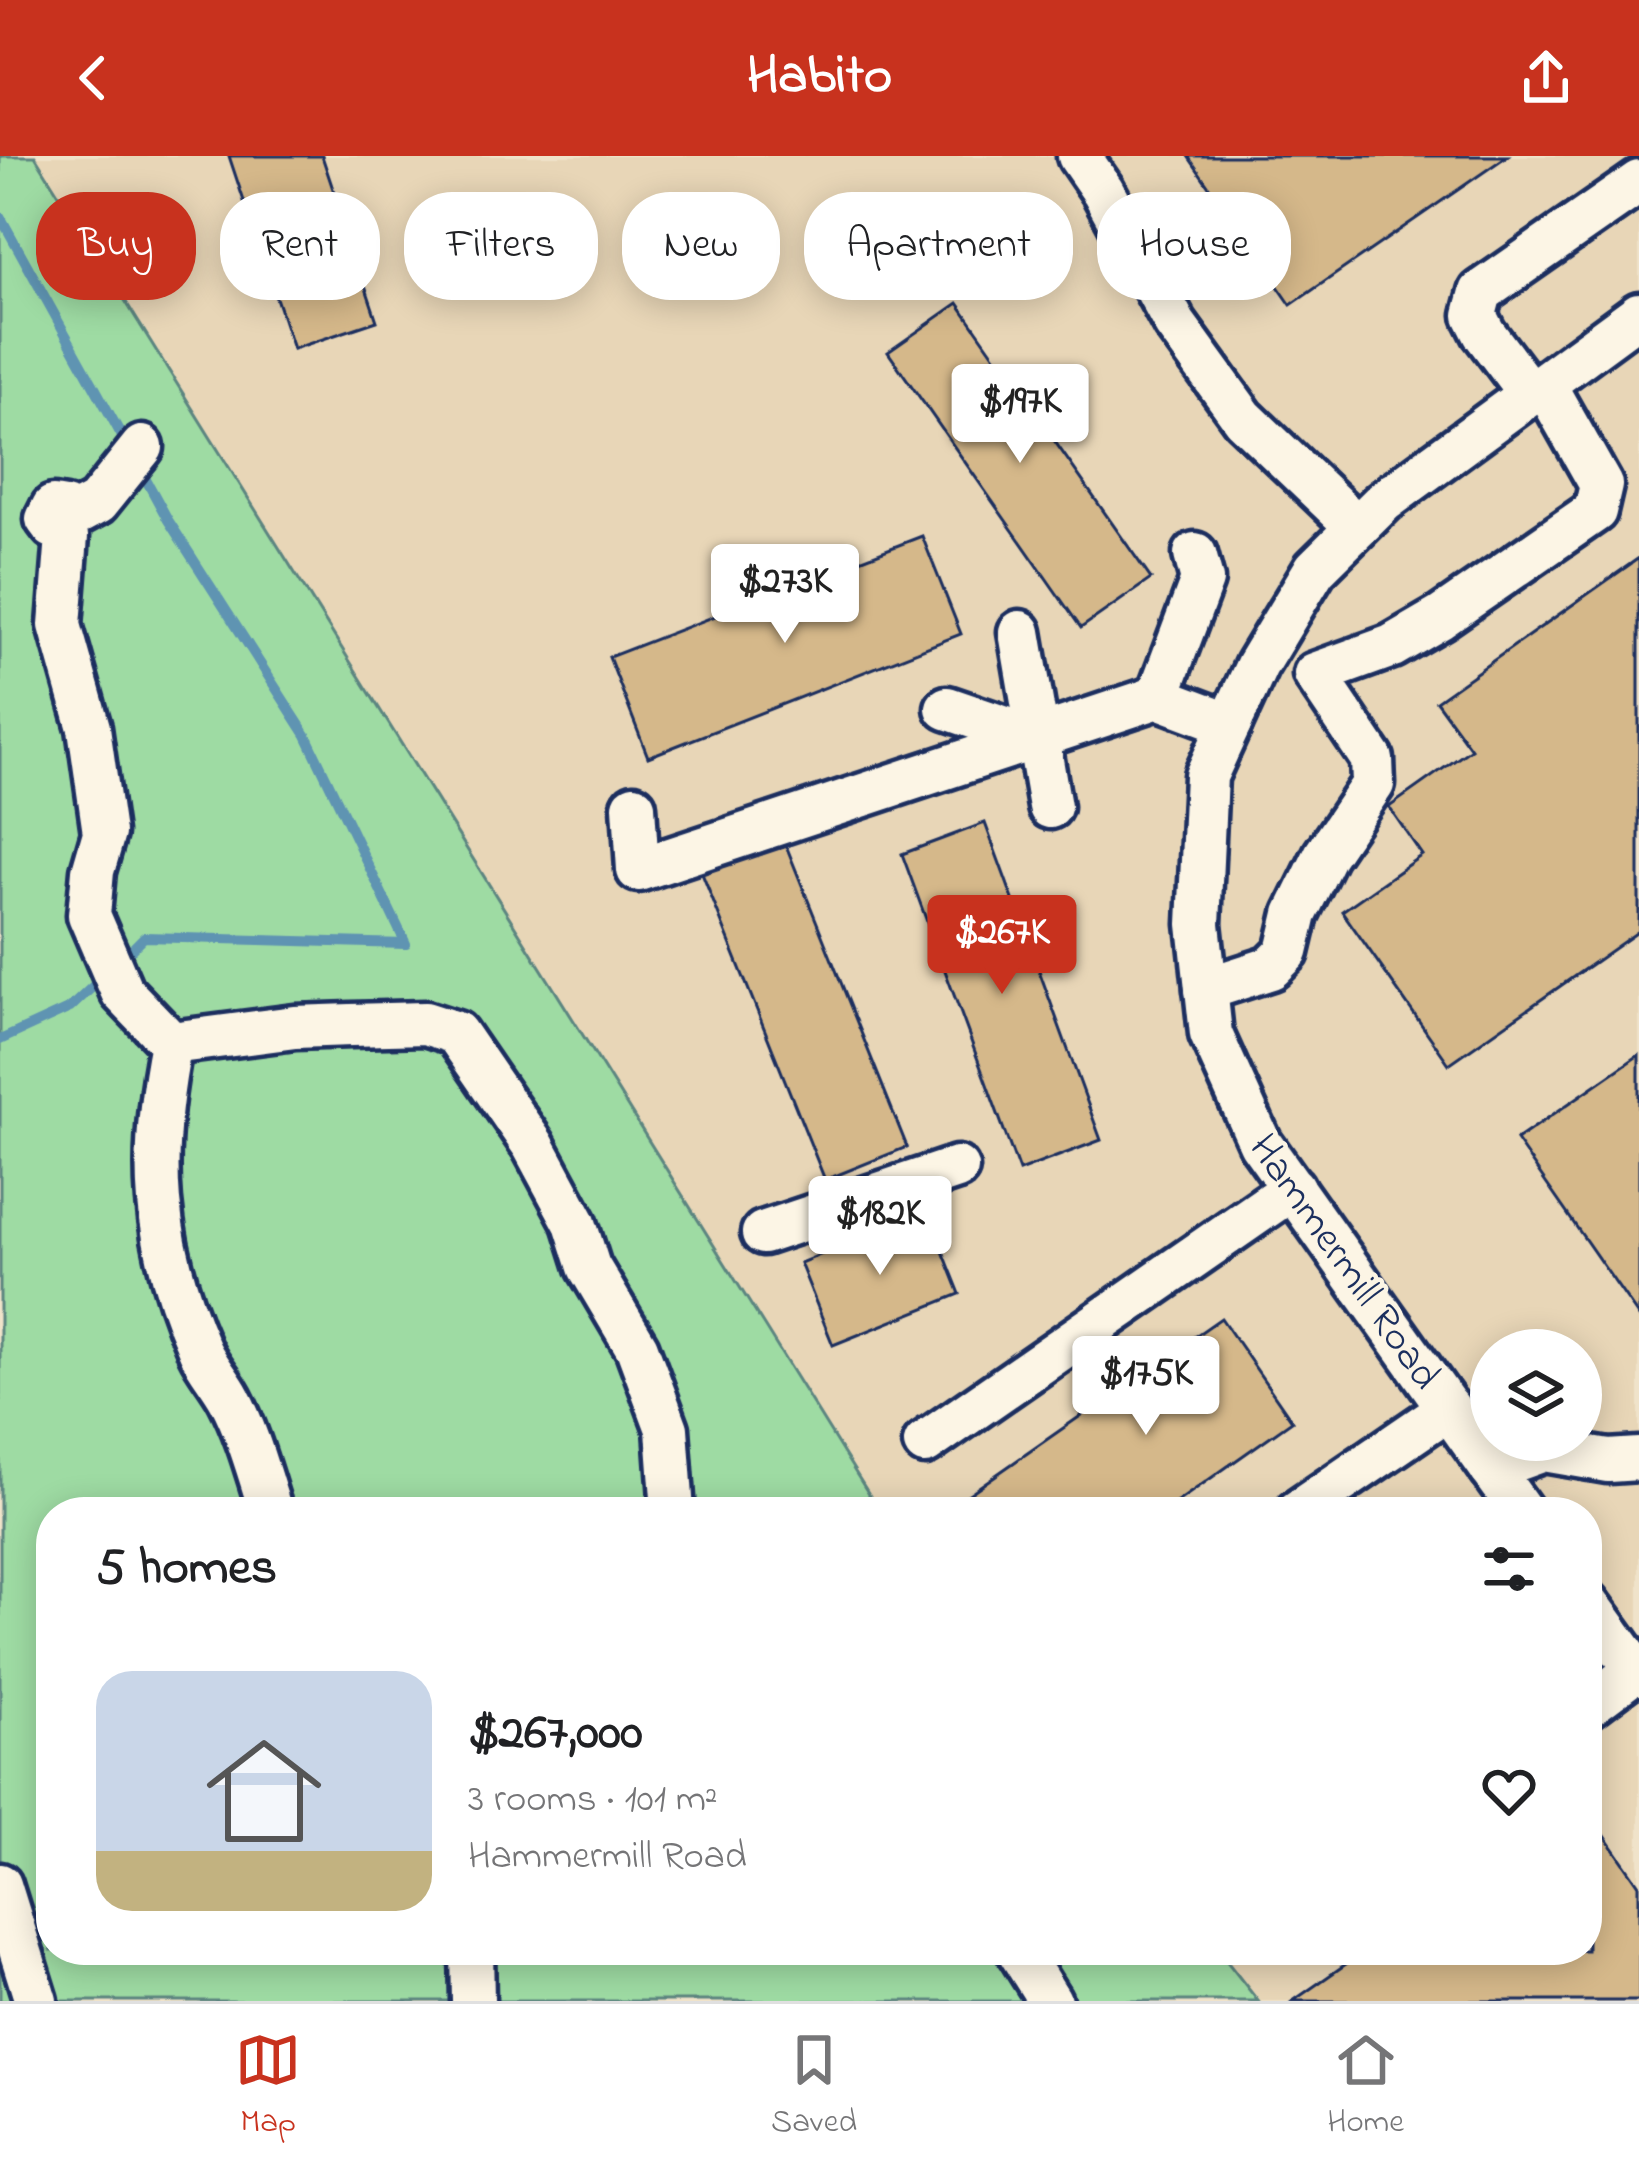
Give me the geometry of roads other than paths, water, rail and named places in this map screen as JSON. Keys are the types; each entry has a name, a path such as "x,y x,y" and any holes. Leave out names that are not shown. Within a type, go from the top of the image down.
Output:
{"street":[{"path":"1079,156 1175,324 1243,418 1357,527"},
{"path":"1315,674 1391,646 1424,628 1595,511 1601,485 1537,389 1484,333 1475,315 1480,292 1639,182"},
{"name":"Hammermill Road","path":"1511,1497 1260,1143 1211,1034 1199,924 1206,776 1267,649 1315,569 1384,501 1537,389 1631,334"},
{"path":"142,447 97,503 69,518 65,509 53,507 47,519 53,527 64,528 67,536 60,625 89,728 102,809 104,833 93,871 89,915 122,992 171,1043"},
{"path":"1158,697 1202,580 1195,554"},
{"path":"1020,632 1050,807"},
{"path":"1206,989 1271,968 1287,952 1296,914 1325,855 1372,784 1372,759 1315,674 1267,649"},
{"path":"634,806 638,870 1158,697 1230,724"},
{"path":"947,708 1036,738"},
{"path":"171,1043 295,1028 425,1022 456,1033 533,1145 574,1223 590,1267 638,1348 668,1429 673,1497"},
{"path":"171,1043 160,1090 157,1143 156,1189 165,1249 202,1357 230,1400 266,1497"},
{"path":"764,1233 957,1168"},
{"path":"925,1443 1293,1189"},
{"path":"1319,1497 1449,1408"},
{"path":"1491,1468 1544,1450 1608,1461 1639,1460"},
{"path":"1602,1622 1638,1671 1602,1696"},
{"path":"0,1885 36,2001"},
{"path":"472,1965 473,2001"},
{"path":"1027,1965 1049,2001"}],"waterway":[{"path":"0,216 129,449"},
{"path":"120,961 144,937 406,944 306,735 138,465"},
{"path":"0,1040 70,1008 106,974"}]}
